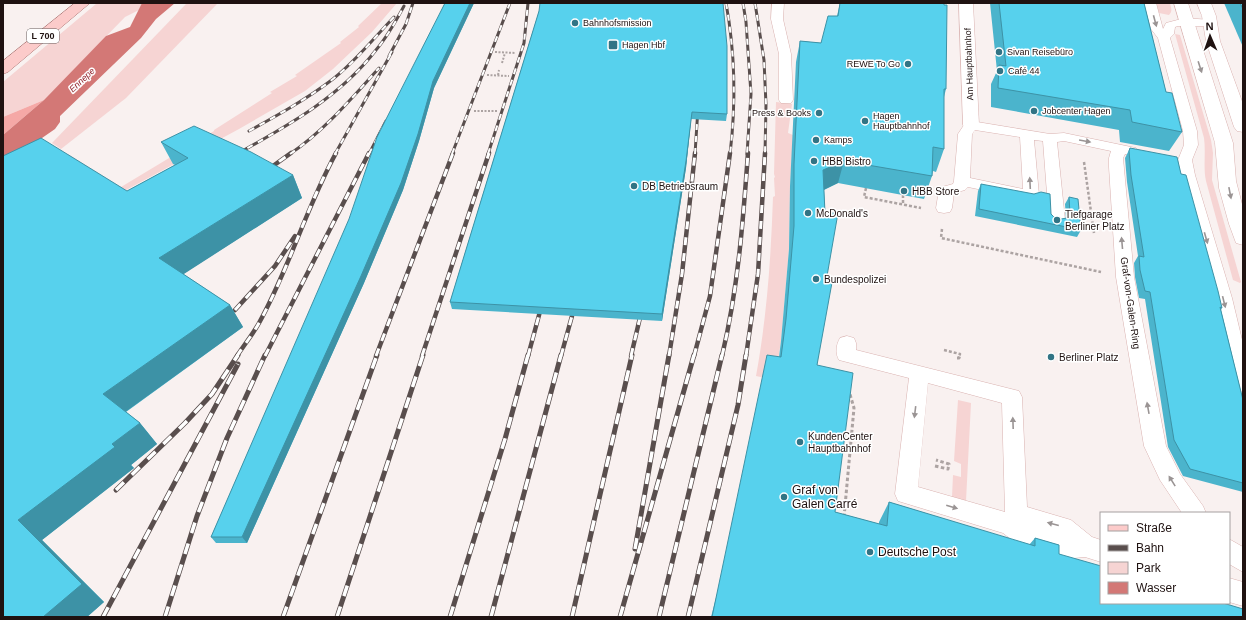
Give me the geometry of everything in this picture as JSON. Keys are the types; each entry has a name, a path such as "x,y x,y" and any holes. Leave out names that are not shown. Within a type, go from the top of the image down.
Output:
{"main road":[{"name":"L 700","path":"3,69 83,3"}],"street":[{"name":"Am Hauptbahnhof","path":"966,3 971,124"},
{"path":"1181,3 1224,143 1227,155 1228,187 1243,238"},
{"path":"1204,3 1209,16 1212,41 1243,127"}],"lane":[{"path":"778,3 776,20 785,54 786,100"},
{"path":"1150,3 1157,29 1164,37 1190,131 1191,145 1179,159 1188,175 1223,298 1243,384"},
{"path":"1164,37 1168,34 1170,25 1175,22 1186,21 1210,24"},
{"path":"944,208 947,190 960,187 962,181 964,134 971,124 1050,138 1064,138 1145,153"},
{"path":"962,181 1031,194 1027,134"},
{"path":"1050,138 1057,220"},
{"name":"Graf-von-Galen-Ring","path":"1119,149 1116,158 1116,167 1125,277 1154,446 1164,469 1194,512"},
{"path":"846,349 919,374 1012,397 1013,519 1024,535 1063,548 1093,548"},
{"path":"919,374 906,494 1013,519"},
{"path":"1230,551 1243,561"},
{"path":"1230,590 1243,594"}],"path":[{"path":"495,52 516,53"},
{"path":"502,63 505,52"},
{"path":"498,75 499,70"},
{"path":"487,75 509,76"},
{"path":"486,111 488,106"},
{"path":"474,110 497,111"},
{"path":"1081,141 1094,233"},
{"path":"866,188 864,197 923,209"},
{"path":"903,195 903,205"},
{"path":"942,225 941,238 1105,273"},
{"path":"844,518 854,408 844,376 846,349"},
{"path":"941,354 959,358 960,354 944,350"},
{"path":"847,406 854,408"},
{"path":"930,464 948,470 949,464 933,459"}],"green space":[{"path":"142,3 139,10 125,17 44,100 3,117 3,82 96,4"},
{"path":"187,3 218,3 126,98 61,149 52,143"},
{"path":"382,3 397,3 372,32 333,69 305,91 239,129 115,196 56,160 68,154 121,187 214,131 272,93 270,92 297,76 295,75 341,43 340,42 359,27 358,26"},
{"path":"1156,3 1170,3 1170,14 1159,13"},
{"path":"1175,34 1180,35 1211,140 1213,153 1212,180 1241,282 1240,283 1233,280 1206,181 1204,138"},
{"path":"776,102 792,104 788,133 793,135 790,186 789,249 781,341 775,380 756,376 766,309 773,197 775,196 774,174"},
{"path":"958,400 971,403 966,501 952,497 953,475 961,477 961,464 954,461"}],"shaded area":[{"path":"44,100 3,135 3,117"}],"water":[{"name":"Ennepe","path":"142,3 175,3 156,19 141,38 60,116 60,122 55,129 42,138 3,173 3,135 44,100 106,36 130,27"}],"building":[{"path":"445,3 470,3 433,81 418,134 401,183 361,276 242,537 211,537 349,219 377,137"},
{"path":"540,3 723,3 727,46 727,114 692,112 686,161 662,314 450,302 539,11"},
{"path":"840,3 944,3 944,5 947,5 946,89 944,89 944,149 933,147 932,176 844,161 823,170 825,213 838,213 827,276 833,277 817,365 853,373 835,512 887,526 889,502 1035,546 1035,538 1059,545 1059,554 1100,566 1100,604 1226,604 1243,609 1243,617 712,617 767,355 781,357 786,319 794,226 794,164 800,41 821,43 828,16 838,16"},
{"path":"999,3 1144,3 1166,92 1172,93 1182,132 1132,122 1130,110 998,88 999,65 1006,66"},
{"path":"194,126 251,152 293,175 159,258 230,305 103,394 140,423 112,444 115,447 18,520 82,584 43,617 3,617 3,156 41,138 127,191 188,158 161,142"},
{"path":"1130,148 1177,157 1181,174 1186,175 1218,291 1222,308 1220,307 1243,400 1243,483 1190,469 1174,440 1150,292 1145,291 1140,270 1139,256 1144,257 1131,175"},
{"path":"981,184 1034,194 1041,192 1050,194 1051,214 1055,218 1061,219 1067,218 1070,214 1069,197 1078,199 1081,230 979,209"}],"railway":[{"path":"389,56 406,24 413,3"},
{"path":"452,154 510,3"},
{"path":"488,154 524,43 528,3"},
{"path":"726,3 734,78 730,154"},
{"path":"743,3 746,22 751,94 747,154"},
{"path":"755,3 764,60 766,105 765,154"},
{"path":"237,154 275,133 312,109 346,82 362,67 380,45 404,6"},
{"path":"249,131 303,100 333,79 357,57 394,17"},
{"path":"335,154 392,52"},
{"path":"290,154 326,125 379,68"},
{"path":"695,154 698,108"},
{"path":"369,154 386,121"},
{"path":"266,171 291,153"},
{"path":"237,356 257,327 270,302 325,174 336,153"},
{"path":"265,356 369,153"},
{"path":"376,356 453,153"},
{"path":"422,356 489,153"},
{"path":"669,356 682,274 695,153"},
{"path":"694,356 710,296 730,153"},
{"path":"722,356 728,331 736,281 742,230 748,153"},
{"path":"746,356 758,274 765,153"},
{"path":"235,310 275,266 295,236"},
{"path":"528,356 542,304"},
{"path":"561,356 575,305"},
{"path":"631,356 642,309"},
{"path":"116,490 185,423 212,394 238,355"},
{"path":"165,617 197,516 227,438 265,355"},
{"path":"283,617 377,355"},
{"path":"337,617 423,355"},
{"path":"450,617 505,439 528,355"},
{"path":"491,617 561,355"},
{"path":"572,617 632,355"},
{"path":"635,549 669,355"},
{"path":"620,617 694,355"},
{"path":"659,617 722,355"},
{"path":"688,617 738,405 746,355"},
{"path":"103,617 238,364"}],"place":[{"name":"Bahnhofsmission","path":"575,23"},
{"name":"Hagen Hbf","path":"613,45"},
{"name":"Sivan Reisebüro","path":"999,52"},
{"name":"REWE To Go","path":"908,64"},
{"name":"Café 44","path":"1000,71"},
{"name":"Jobcenter Hagen","path":"1034,111"},
{"name":"Press & Books","path":"819,113"},
{"name":"Hagen Hauptbahnhof","path":"865,121"},
{"name":"Kamps","path":"816,140"},
{"name":"HBB Bistro","path":"814,161"},
{"name":"DB Betriebsraum","path":"634,186"},
{"name":"HBB Store","path":"904,191"},
{"name":"McDonald's","path":"808,213"},
{"name":"Tiefgarage Berliner Platz","path":"1057,220"},
{"name":"Bundespolizei","path":"816,279"},
{"name":"Berliner Platz","path":"1051,357"},
{"name":"KundenCenter Hauptbahnhof","path":"800,442"},
{"name":"Graf von Galen Carré","path":"784,497"},
{"name":"Deutsche Post","path":"870,552"}]}
